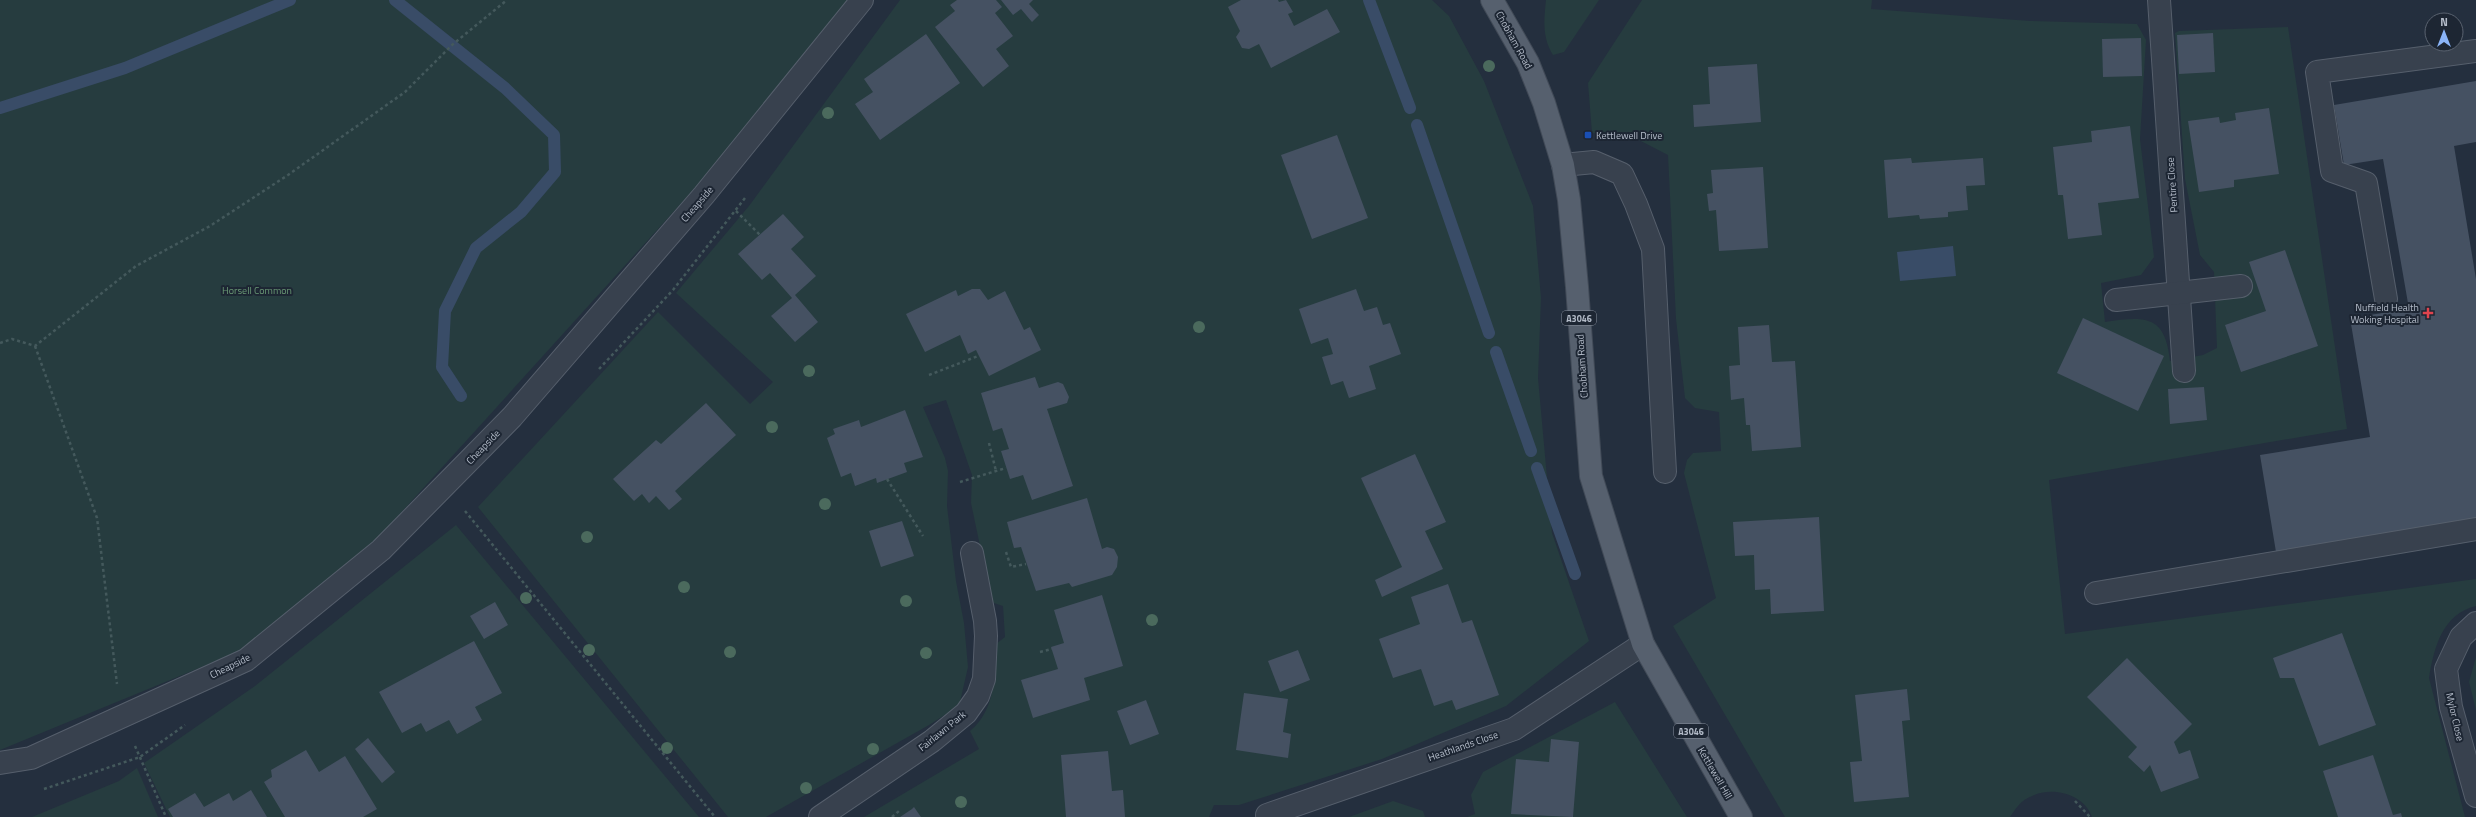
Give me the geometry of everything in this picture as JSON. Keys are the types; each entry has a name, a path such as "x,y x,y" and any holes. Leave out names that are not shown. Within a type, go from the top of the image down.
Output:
{"main road":[{"name":"Chobham Road","path":"1492,0 1528,63 1544,103 1563,165 1569,200 1578,287 1591,476 1643,644"},
{"name":"Kettlewell Hill","path":"1643,644 1741,817"}],"street":[{"name":"Cheapside","path":"0,763 31,758 121,715 246,660 381,550 445,487 512,417 711,187 862,0"},
{"name":"Pentire Close","path":"2159,0 2184,371"},
{"path":"2386,299 2366,183 2332,170 2317,72 2476,51"},
{"path":"1563,165 1594,162 1622,174 1636,204 1653,250 1665,472"},
{"path":"2116,300 2241,286"},
{"path":"2096,593 2476,529"},
{"name":"Fairlawn Park","path":"820,817 932,741 966,713 978,696 984,679 986,636 985,621 972,553"},
{"name":"Mylor Close","path":"2476,623 2461,637 2446,669 2451,707 2476,796"},
{"name":"Heathlands Close","path":"1267,815 1514,729 1643,644"}],"path":[{"path":"35,346 136,266 210,226 288,175 405,92 452,45 507,0"},
{"path":"711,187 760,235"},
{"path":"0,343 12,339 35,346"},
{"path":"35,346 97,518 121,715 166,817"},
{"path":"929,375 978,356"},
{"path":"989,443 996,471"},
{"path":"960,482 1006,468"},
{"path":"887,479 923,536"},
{"path":"445,487 716,817"},
{"path":"1006,550 1011,567 1026,564"},
{"path":"1040,652 1052,649"},
{"path":"2075,801 2090,817"},
{"path":"892,817 899,811"}],"green space":[{"name":"Horsell Common","path":"0,0 853,0 706,176 379,537 243,650 0,750"},
{"path":"900,0 1432,0 1449,16 1484,81 1533,206 1541,298 1538,378 1552,533 1589,641 1506,706 1382,759 1239,805 1214,805 1209,817 864,817 979,749 970,731 985,713 994,679 996,644 1005,637 1003,606 994,603 991,598 971,503 972,475 946,400 923,407 945,458 948,471 947,506 956,581 964,623 968,667 960,702 951,711 929,725 766,817 728,817 478,507 658,312 750,404 773,382 676,293 749,206"},
{"path":"1546,0 1599,0 1564,52 1553,55 1545,35 1544,21"},
{"path":"1642,0 1872,0 1871,9 2030,21 2137,24 2146,40 2140,139 2154,257 2141,275 2101,283 2105,322 2132,319 2151,322 2158,327 2164,335 2170,361 2203,355 2217,348 2214,272 2200,255 2185,179 2175,33 2179,31 2288,27 2347,429 2049,480 2065,634 2476,579 2476,606 2464,610 2455,616 2448,624 2437,644 2429,678 2465,817 2092,817 2088,809 2075,798 2067,794 2049,792 2040,793 2025,800 2017,807 2010,817 1785,817 1673,626 1716,598 1684,473 1687,460 1693,453 1721,451 1719,412 1695,408 1685,398 1676,319 1668,155 1635,138 1592,133 1588,83"},
{"path":"456,525 699,817 170,817 144,763 255,686"},
{"path":"2476,657 2476,710 2469,682"},
{"path":"1615,702 1687,817 1467,817 1475,814 1471,795 1483,772"},
{"path":"137,768 158,817 32,817 119,781"},
{"path":"1393,801 1423,811 1425,817 1349,817"}],"water":[{"path":"1953,246 1956,276 1900,281 1897,252"}],"building":[{"path":"957,0 996,0 1002,7 995,13 1013,36 996,49 1009,66 983,87 935,27 955,11 950,5"},
{"path":"1001,0 1033,0 1029,4 1039,15 1032,22 1021,9 1013,15"},
{"path":"1241,0 1278,0 1279,2 1286,0 1293,12 1288,14 1294,26 1327,9 1340,32 1271,68 1259,44 1249,49 1242,48 1236,37 1240,31 1228,7"},
{"path":"2213,33 2215,72 2179,74 2177,35"},
{"path":"926,34 960,83 880,140 855,104 873,92 864,79"},
{"path":"2141,38 2142,76 2103,77 2102,39"},
{"path":"1757,64 1761,122 1694,127 1693,105 1710,104 1708,67"},
{"name":"Nuffield Health Woking Hospital","path":"2476,81 2476,142 2454,146 2476,279 2476,518 2276,552 2260,455 2370,437 2350,318 2409,309 2383,159 2344,165 2334,105"},
{"path":"2269,108 2279,174 2234,180 2234,187 2199,192 2188,121 2219,117 2220,123 2236,120 2235,113"},
{"path":"2130,126 2139,198 2098,203 2102,235 2068,239 2063,195 2058,195 2053,147 2092,142 2091,131"},
{"path":"1337,135 1368,218 1312,239 1281,155"},
{"path":"1911,158 1912,163 1983,158 1985,185 1966,186 1968,210 1948,212 1948,217 1920,219 1919,215 1888,218 1884,160"},
{"path":"1763,167 1768,248 1719,251 1716,210 1709,211 1707,194 1713,193 1711,170"},
{"path":"783,214 804,237 791,249 816,276 795,295 818,322 795,342 771,316 792,298 770,273 762,280 738,254"},
{"path":"2285,250 2318,346 2241,372 2225,325 2266,311 2249,262"},
{"path":"972,289 980,289 988,300 1005,291 1024,330 1030,327 1041,350 989,376 976,350 968,354 960,335 925,352 906,314 956,290 958,296"},
{"path":"1356,289 1364,311 1377,307 1383,325 1390,323 1401,354 1369,366 1376,389 1349,398 1343,381 1331,385 1322,357 1333,354 1328,338 1311,344 1299,309"},
{"path":"2083,318 2164,356 2138,411 2057,373"},
{"path":"1769,325 1772,362 1795,361 1801,447 1752,451 1750,425 1746,425 1744,398 1731,400 1729,366 1740,365 1738,327"},
{"path":"1035,377 1039,388 1058,382 1063,384 1069,397 1067,403 1047,409 1073,486 1032,500 1023,475 1010,479 1001,451 1009,449 1002,428 993,431 981,393"},
{"path":"2204,387 2207,420 2170,424 2168,389"},
{"path":"706,403 736,435 675,491 682,499 669,510 656,496 649,503 642,494 634,501 613,479 656,440 661,444"},
{"path":"905,410 923,457 904,463 907,472 877,483 876,478 855,486 851,473 841,477 827,438 835,434 833,429 859,420 861,427"},
{"path":"1415,454 1446,522 1425,531 1443,569 1382,597 1375,580 1402,567 1361,478"},
{"path":"1087,498 1102,549 1107,547 1114,549 1118,557 1117,567 1112,575 1072,587 1069,583 1036,591 1021,547 1014,548 1007,522"},
{"path":"1819,517 1824,611 1771,614 1770,589 1755,590 1754,555 1735,556 1733,522"},
{"path":"902,521 914,556 881,567 869,531"},
{"path":"1448,584 1462,623 1472,620 1499,695 1456,710 1452,700 1434,706 1421,669 1393,678 1379,639 1420,624 1411,597"},
{"path":"1102,595 1123,666 1084,678 1090,700 1033,718 1021,680 1058,669 1051,647 1064,643 1054,610"},
{"path":"495,602 508,625 484,639 470,616"},
{"path":"2342,633 2376,725 2319,746 2294,678 2280,678 2273,658"},
{"path":"474,641 502,693 475,707 482,720 457,734 449,720 426,732 421,723 402,733 379,692"},
{"path":"1298,650 1310,680 1280,692 1268,661"},
{"path":"2127,658 2192,724 2174,742 2179,754 2190,750 2199,778 2161,792 2150,765 2144,772 2128,757 2137,747 2087,697"},
{"path":"1907,689 1910,720 1902,721 1909,797 1854,802 1850,762 1862,761 1855,695"},
{"path":"1244,693 1288,699 1283,732 1291,734 1288,758 1236,750"},
{"path":"1146,700 1159,734 1130,745 1117,711"},
{"path":"368,738 395,772 382,783 355,749"},
{"path":"1551,739 1579,742 1573,817 1511,814 1516,759 1549,762"},
{"path":"306,750 319,772 345,756 377,809 363,817 285,817 264,782 272,777 271,770"},
{"path":"1108,751 1112,791 1123,790 1125,817 1066,817 1061,755"},
{"path":"2373,755 2393,815 2401,813 2402,817 2338,817 2323,771"},
{"path":"251,790 267,817 173,817 168,809 195,793 204,807 229,793 233,801"},
{"path":"914,807 921,817 900,817 912,809"}],"waterway":[{"path":"0,108 125,68 290,0"},
{"path":"395,0 505,88 554,135 555,172 521,212 476,248 445,311 442,367 461,396"},
{"path":"1369,0 1410,108"},
{"path":"1417,125 1489,333"},
{"path":"1496,352 1531,451"},
{"path":"1537,468 1575,574"}],"place":[{"name":"Kettlewell Drive","path":"1588,135"},
{"name":"Nuffield Health Woking Hospital","path":"2428,313"}]}
